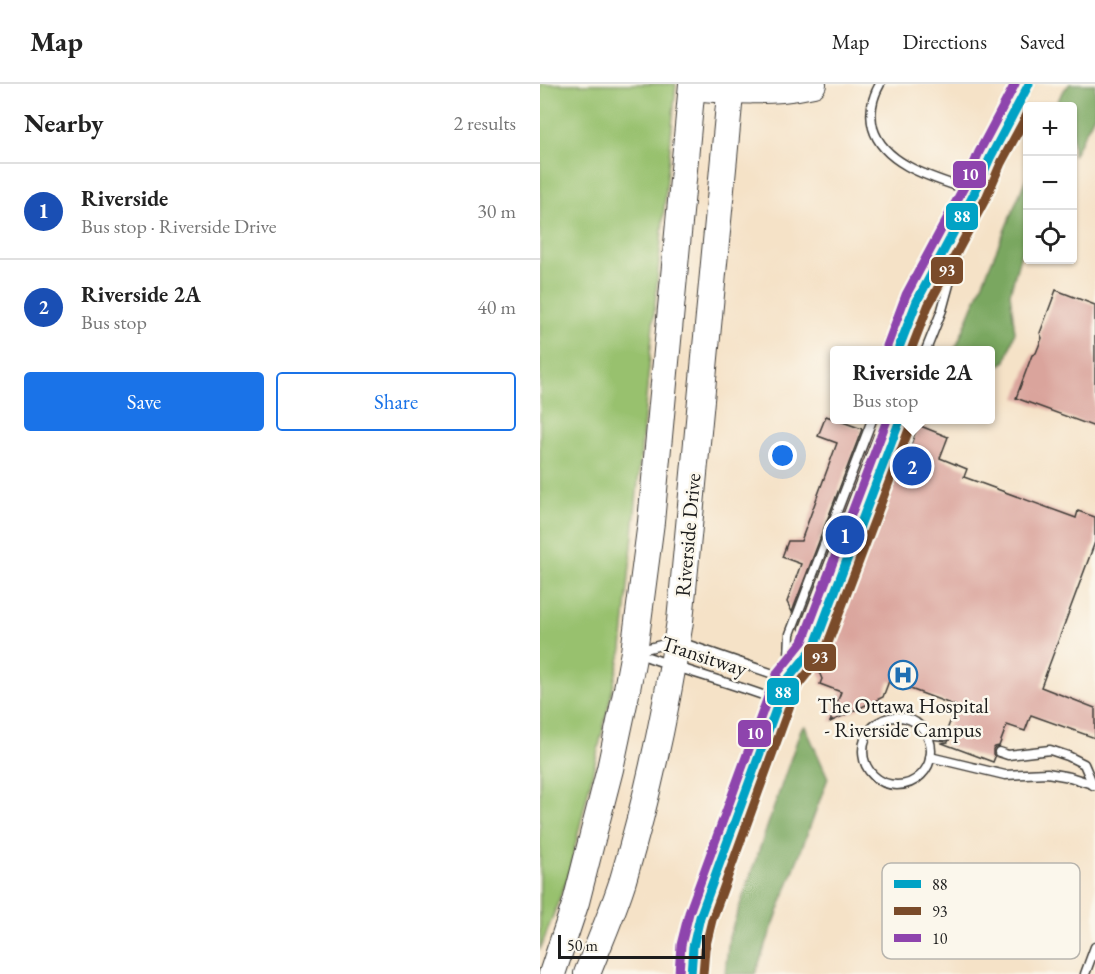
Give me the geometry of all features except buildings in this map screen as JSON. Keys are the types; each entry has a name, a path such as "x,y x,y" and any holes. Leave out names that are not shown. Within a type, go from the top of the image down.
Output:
{"main road":[{"path":"692,86 785,89 813,84"},
{"name":"Riverside Drive","path":"552,974 585,869 610,769 634,651 651,522 692,86"},
{"name":"Riverside Drive","path":"586,974 622,881 646,794 673,667 681,609 731,87"}],"lane":[{"path":"880,84 874,94 871,108 875,137 884,149 895,159 926,175 975,192"},
{"path":"900,346 916,301 975,192 1029,84"},
{"path":"929,346 942,310 975,192"},
{"path":"788,679 790,634 870,424"},
{"path":"691,974 693,947 700,917 779,701 788,679 814,647 898,424"},
{"name":"Transitway","path":"634,651 677,641 788,679"},
{"name":"Transitway","path":"634,651 673,667 742,687 779,701"},
{"path":"898,716 909,719 927,734 931,745 927,767 911,782 889,784 879,780 865,764 862,753 863,742 868,731 876,723 886,718 898,716"},
{"path":"927,734 945,735"},
{"path":"999,752 1008,754 1050,750 1068,756 1084,764 1094,785"},
{"path":"930,756 1005,775 1047,773 1070,777 1094,785"},
{"path":"1085,974 1095,947"}],"green space":[{"path":"540,84 676,84 622,649 568,876 540,950"},
{"path":"1070,84 1095,84 1095,114 1077,148 1077,102 1058,102 1062,92"},
{"path":"1023,186 1023,249 1010,293 1015,332 1006,361 995,368 995,346 956,346"},
{"path":"805,726 828,778 755,974 725,974 729,937 801,729"}],"transit line":[{"name":"10","path":"887,346 906,295 964,187 979,152 1015,84"},
{"name":"88","path":"900,346 917,301 1029,84"},
{"name":"93","path":"913,346 928,306 986,198 1001,163 1023,122"},
{"name":"10","path":"679,973 681,945 689,913 768,697 778,672 803,641 885,424"},
{"name":"88","path":"691,974 693,947 700,917 779,701 788,679 814,647 898,424"},
{"name":"93","path":"703,974 705,949 712,920 790,705 798,685 825,651 911,424"}],"place":[{"name":"Riverside 2A","path":"912,466"},
{"name":"Riverside","path":"845,535"},
{"name":"The Ottawa Hospital - Riverside Campus","path":"903,675"}]}
